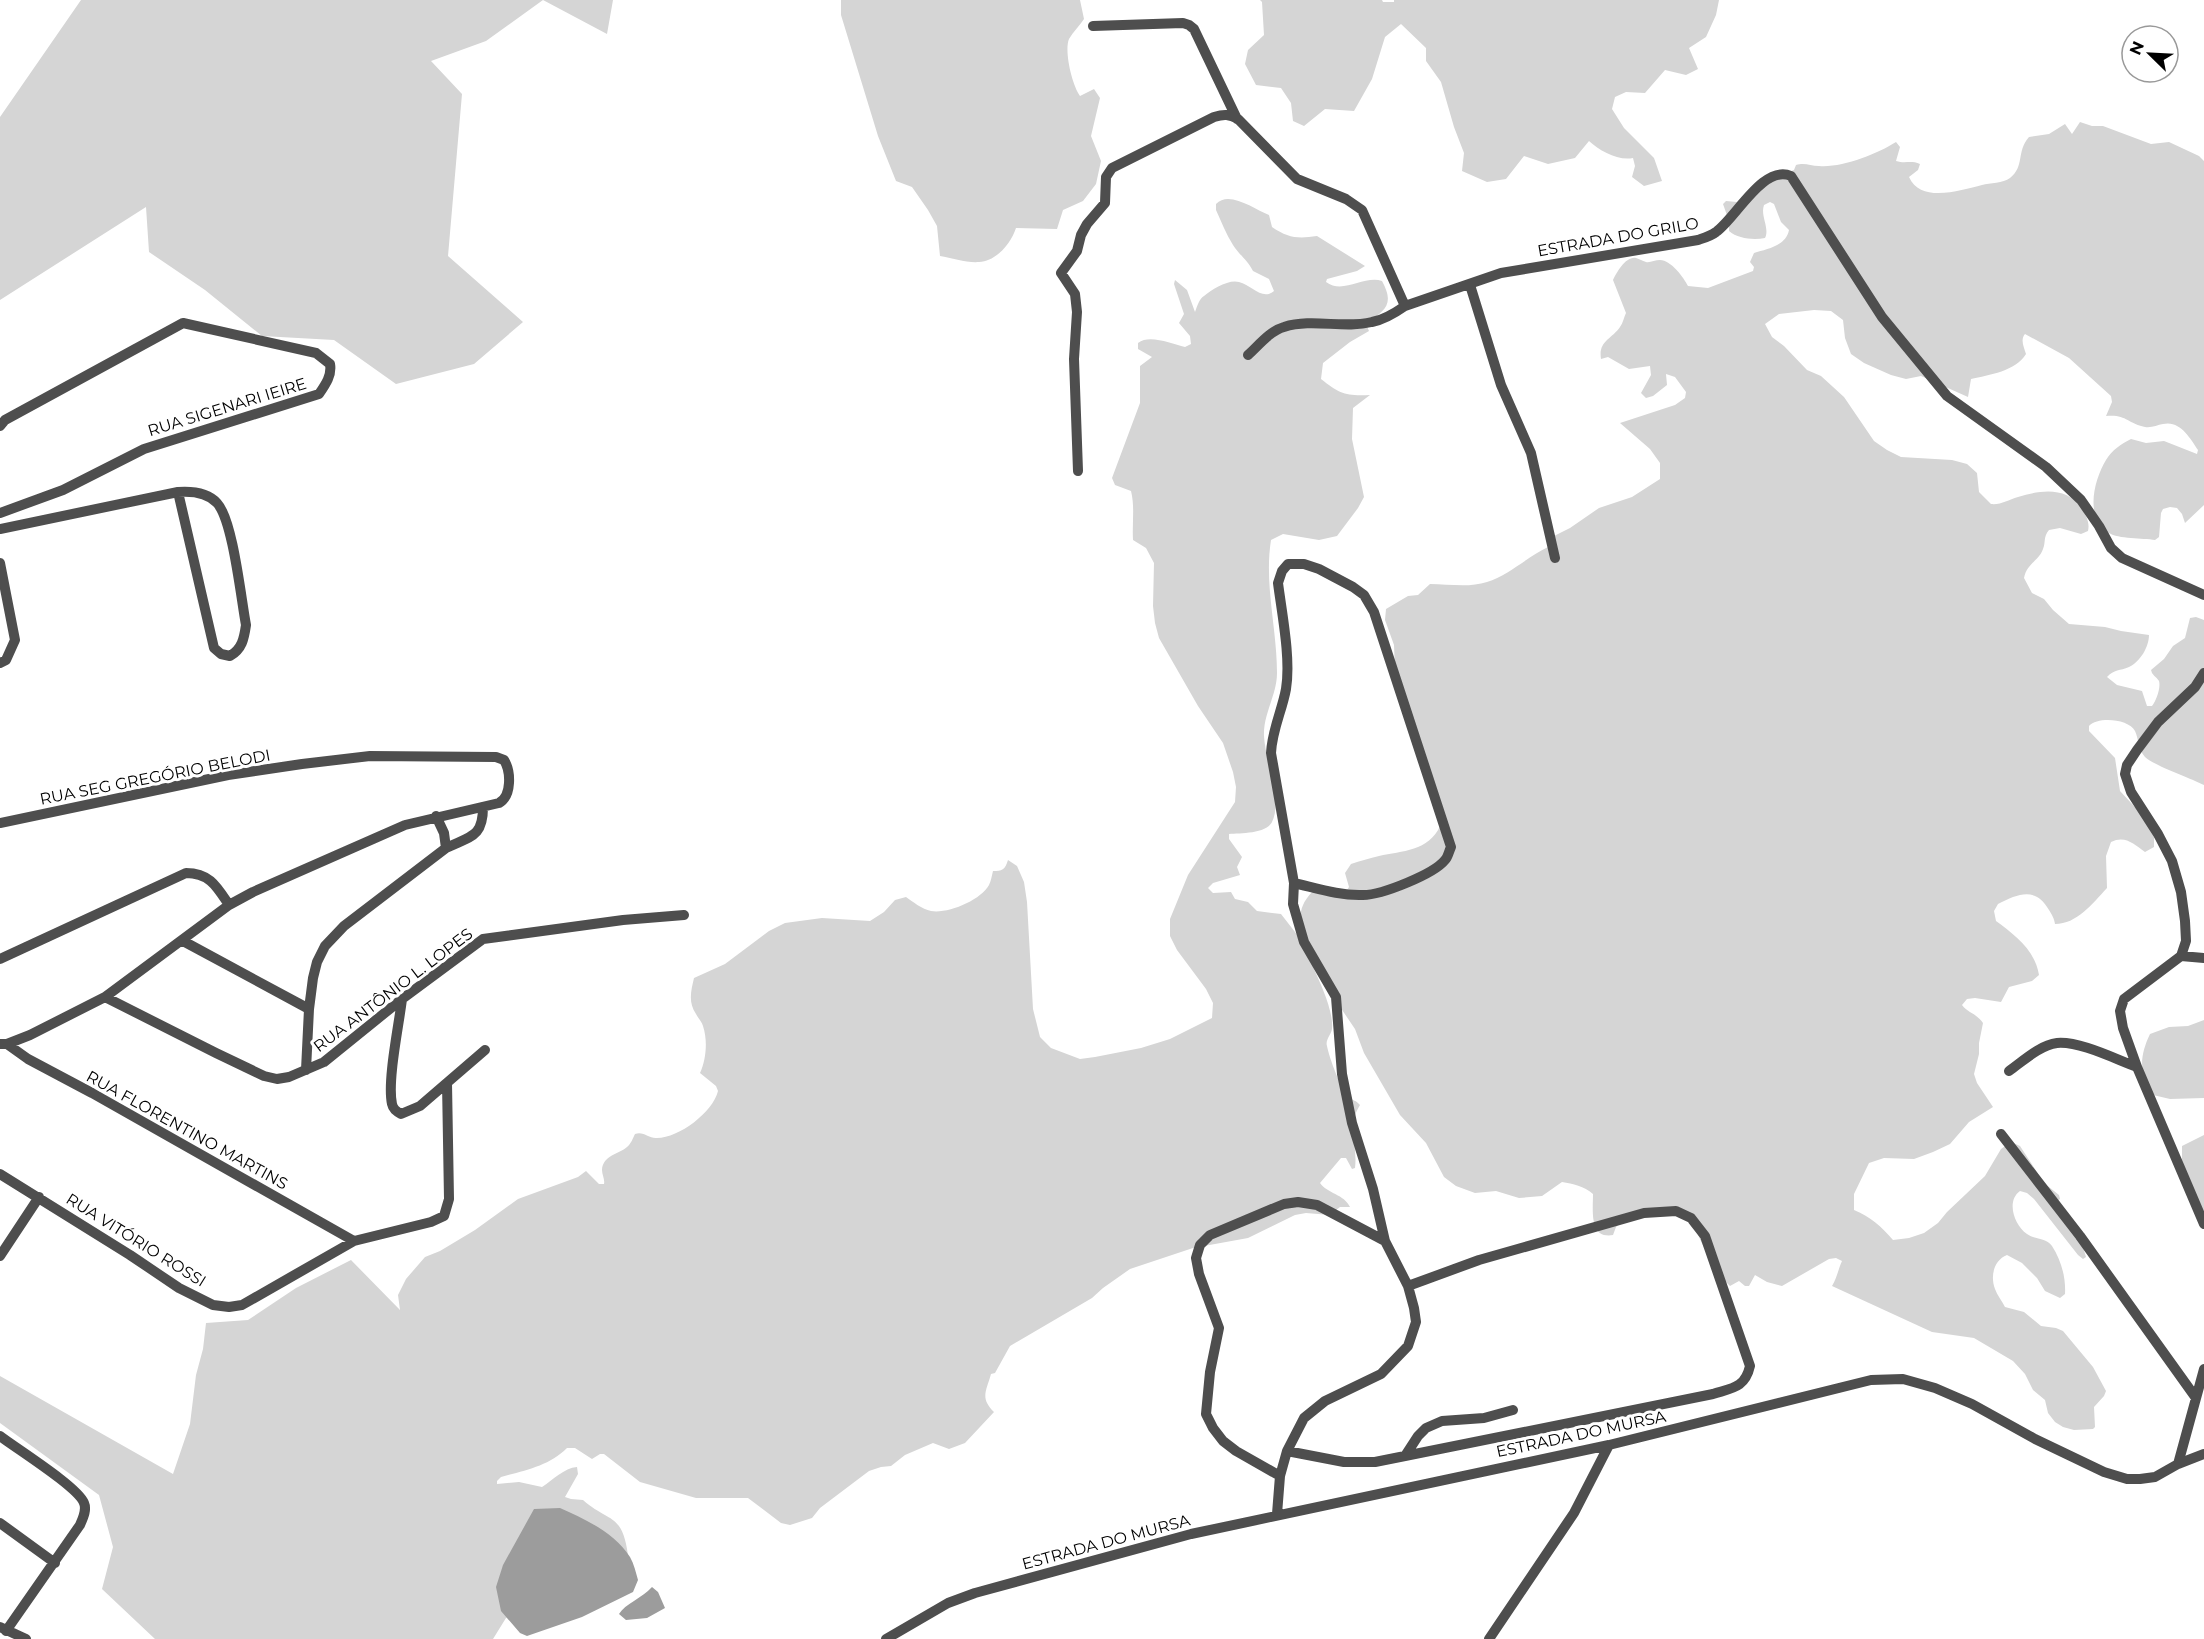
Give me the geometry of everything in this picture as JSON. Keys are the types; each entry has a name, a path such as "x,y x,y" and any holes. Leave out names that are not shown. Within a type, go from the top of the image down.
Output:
{"street":[{"path":"1093,26 1183,23 1190,25 1238,119 1297,179 1346,199 1362,210 1405,306"},
{"path":"1078,471 1074,359 1077,312 1075,294 1061,273 1077,251 1081,235 1087,224 1105,203 1106,177 1112,168 1214,117 1222,114 1238,119"},
{"name":"ESTRADA DO GRILO","path":"1248,355 1270,335 1283,327 1306,323 1371,323 1392,315 1405,306 1501,273 1698,240 1715,233 1763,182 1778,173 1785,173 1791,176 1882,317 1947,396 2046,467 2081,500 2111,548 2122,558 2204,595"},
{"path":"1470,285 1501,385 1531,453 1555,558"},
{"name":"RUA SIGENARI IEIRE","path":"0,426 5,420 183,323 316,353 330,364 331,370 327,384 319,394 144,449 63,490 5,512"},
{"path":"0,529 178,492 193,491 207,495 221,508 229,533 246,625 244,640 238,651 230,656 221,654 214,648 178,492"},
{"path":"0,563 15,640 6,660 0,663"},
{"path":"1277,1514 1280,1476 1287,1451 1304,1418 1316,1407 1381,1374 1408,1346 1416,1322 1408,1286 1385,1241 1373,1189 1353,1123 1342,1074 1336,997 1301,932 1293,904 1294,883 1271,753 1272,736 1286,688 1287,666 1278,583 1282,571 1288,564 1304,564 1353,587 1364,595 1374,612 1450,847 1446,860 1434,869 1394,887 1366,895 1341,894 1294,883"},
{"path":"2204,673 2195,687 2158,722 2127,765 2125,774 2131,792 2172,861 2181,892 2186,941 2181,956 2135,990 2124,999 2121,1005 2121,1017 2137,1067 2204,1224"},
{"name":"RUA SEG GREGÓRIO BELODI","path":"0,823 228,775 370,756 496,757 504,759 508,771 507,795 499,803 483,807"},
{"path":"3,1044 30,1035 105,997 230,905 378,835 436,816 483,807 481,828 477,832 446,848 334,935 317,962 309,1009 306,1070"},
{"path":"436,816 444,833 446,848"},
{"path":"0,959 186,873 198,873 207,878 230,905"},
{"name":"RUA ANTÔNIO L. LOPES","path":"105,997 264,1076 277,1079 289,1077 324,1062 402,999 483,939 623,920 684,915"},
{"path":"183,941 309,1009"},
{"path":"2181,956 2204,958"},
{"path":"402,999 392,1096 392,1105 396,1111 401,1114 408,1113 484,1050"},
{"path":"2009,1071 2040,1049 2056,1043 2078,1046 2137,1067"},
{"name":"RUA FLORENTINO MARTINS","path":"3,1044 354,1241"},
{"name":"RUA VITÓRIO ROSSI","path":"0,1174 179,1288 213,1305 242,1305 354,1241 431,1222 444,1216 449,1199 447,1083"},
{"path":"2001,1134 2080,1236 2196,1398"},
{"path":"0,1256 39,1197"},
{"path":"1280,1476 1223,1441 1206,1414 1210,1372 1219,1328 1199,1274 1196,1258 1200,1245 1210,1235 1284,1204 1298,1202 1317,1205 1385,1241"},
{"path":"1287,1451 1344,1462 1375,1462 1713,1394 1739,1386 1748,1377 1750,1366 1705,1236 1691,1218 1676,1211 1644,1213 1479,1260 1408,1286"},
{"path":"2178,1464 2204,1369"},
{"name":"ESTRADA DO MURSA","path":"886,1639 948,1603 975,1593 1191,1534 1609,1445 1871,1380 1902,1379 1935,1388 2104,1472 2127,1479 2155,1477 2178,1464 2204,1454"},
{"path":"1405,1456 1426,1428 1442,1421 1484,1418 1513,1410"},
{"path":"0,1437 73,1489 84,1501 85,1509 80,1525 55,1563 3,1629 26,1639"},
{"path":"1489,1639 1574,1513 1609,1445"},
{"path":"0,1523 55,1563"}],"shaded area":[{"path":"81,0 543,0 486,41 431,61 462,94 448,256 523,322 474,364 396,384 334,340 262,336 205,290 149,252 146,207 0,300 0,117"},
{"path":"543,0 613,0 607,34"},
{"path":"841,0 1080,0 1084,19 1069,39 1068,59 1074,84 1080,96 1094,89 1100,98 1091,136 1101,161 1096,184 1083,201 1063,210 1057,229 1016,228 1011,240 1002,250 986,261 970,262 940,256 937,226 912,187 896,181 878,136 841,15"},
{"path":"1260,0 1382,0 1383,2 1394,2 1394,0 1719,0 1716,15 1706,37 1689,48 1698,69 1686,75 1665,70 1645,93 1626,92 1615,97 1612,109 1624,128 1654,158 1662,181 1644,186 1632,177 1635,166 1633,158 1621,158 1610,154 1589,141 1575,158 1548,164 1524,156 1506,179 1487,182 1462,171 1464,153 1441,82 1426,61 1426,48 1401,24 1385,37 1372,79 1354,111 1325,109 1304,126 1293,121 1291,103 1281,88 1256,85 1245,64 1248,50 1264,35"},
{"path":"2080,122 2092,126 2103,126 2151,144 2169,142 2199,156 2204,161 2204,505 2185,523 2177,508 2170,507 2163,509 2161,513 2159,537 2155,540 2118,536 2109,533 2101,526 2094,509 2095,488 2106,460 2117,448 2131,439 2146,443 2164,441 2197,454 2198,450 2184,431 2175,425 2169,423 2145,427 2122,418 2106,416 2112,402 2111,396 2069,358 2025,334 2023,341 2026,354 2022,360 2002,371 1971,379 1968,397 1921,376 1906,379 1864,363 1851,354 1845,338 1843,320 1831,311 1814,310 1779,314 1765,324 1772,337 1807,370 1821,376 1844,397 1874,441 1887,450 1901,457 1952,460 1967,464 1977,473 1979,492 1991,504 2044,492 2061,493 2076,502 2087,519 2088,531 2081,534 2060,528 2049,530 2041,553 2024,578 2032,593 2044,599 2069,624 2105,627 2149,635 2146,649 2137,662 2107,677 2117,685 2142,691 2147,706 2154,704 2159,687 2159,681 2151,670 2164,659 2173,646 2185,638 2190,618 2196,617 2204,620 2204,785 2145,757 2135,731 2127,724 2106,720 2089,726 2089,731 2115,758 2120,791 2146,819 2154,837 2154,847 2145,852 2125,840 2111,842 2106,856 2107,888 2084,912 2070,921 2055,924 2044,903 2033,895 2020,895 1998,904 1994,911 1996,921 2029,951 2039,975 2032,981 2009,987 2001,1002 1975,998 1967,999 1962,1005 1983,1023 1974,1074 1977,1083 1993,1107 1969,1122 1950,1144 1933,1152 1914,1159 1884,1158 1869,1163 1854,1194 1854,1210 1875,1222 1893,1240 1909,1238 1924,1233 1938,1223 1985,1176 2001,1149 2011,1142 2020,1146 2044,1183 2059,1195 2060,1199 2053,1204 2082,1244 2086,1257 2083,1259 2078,1255 2034,1199 2020,1191 2013,1201 2015,1219 2027,1234 2047,1241 2052,1246 2062,1269 2065,1294 2060,1298 2045,1291 2037,1278 2022,1263 2007,1255 1994,1269 1994,1284 2005,1307 2024,1312 2041,1326 2063,1331 2093,1367 2106,1391 2094,1407 2095,1427 2093,1429 2074,1430 2055,1422 2048,1413 2045,1400 2033,1390 2025,1374 2013,1361 1974,1338 1932,1332 1832,1286 1842,1261 1836,1258 1829,1259 1782,1286 1767,1282 1755,1275 1749,1286 1739,1281 1730,1286 1715,1271 1692,1222 1677,1210 1620,1223 1613,1235 1605,1235 1600,1233 1594,1222 1593,1194 1578,1186 1562,1182 1542,1196 1519,1198 1496,1191 1475,1193 1456,1186 1444,1177 1426,1143 1400,1115 1364,1053 1355,1029 1313,967 1331,1014 1332,1029 1327,1040 1330,1058 1346,1093 1360,1105 1353,1128 1355,1168 1352,1169 1346,1158 1341,1158 1320,1183 1327,1190 1344,1199 1350,1207 1340,1207 1330,1215 1306,1213 1295,1215 1248,1238 1193,1248 1130,1269 1092,1298 1010,1346 995,1373 991,1374 986,1390 987,1403 994,1412 965,1443 949,1449 933,1443 905,1455 891,1466 869,1471 820,1508 812,1518 790,1525 781,1523 748,1498 696,1498 640,1482 604,1454 592,1459 575,1448 567,1448 545,1463 501,1477 497,1484 519,1482 542,1487 563,1472 577,1467 578,1474 565,1497 583,1500 613,1520 622,1532 628,1555 513,1613 506,1618 493,1639 155,1639 102,1589 113,1547 99,1495 0,1423 0,1376 173,1474 190,1424 206,1323 248,1320 296,1288 351,1260 400,1310 398,1295 406,1279 425,1257 440,1251 475,1230 518,1199 578,1177 586,1171 599,1184 604,1184 602,1170 605,1161 628,1146 635,1134 654,1138 666,1137 685,1129 702,1115 715,1099 718,1091 716,1086 700,1073 706,1044 702,1024 693,1010 691,1001 694,978 725,964 769,931 785,923 822,918 870,921 884,912 895,900 906,897 931,911 955,908 972,901 985,891 993,871 1003,869 1008,860 1017,866 1024,882 1033,1009 1040,1037 1051,1048 1080,1059 1095,1057 1141,1048 1170,1039 1212,1018 1213,1003 1206,989 1177,950 1170,936 1170,919 1188,875 1235,802 1236,787 1223,743 1198,706 1159,638 1153,606 1154,563 1146,548 1133,540 1131,491 1115,485 1112,478 1140,403 1140,366 1152,357 1138,349 1138,343 1148,339 1185,347 1191,344 1190,336 1179,323 1184,314 1174,284 1175,280 1187,290 1195,312 1202,297 1226,283 1239,282 1265,294 1274,291 1269,279 1253,271 1233,245 1216,210 1216,204 1221,200 1242,202 1269,215 1272,227 1288,235 1317,236 1365,266 1357,271 1327,279 1326,282 1346,286 1368,280 1382,281 1388,296 1383,311 1366,324 1369,331 1350,342 1323,363 1321,379 1333,388 1343,393 1370,395 1353,408 1352,439 1364,497 1337,536 1319,540 1283,534 1271,540 1269,573 1277,673 1264,736 1275,791 1275,813 1272,822 1264,829 1229,834 1229,839 1242,857 1237,867 1240,875 1213,883 1208,888 1213,893 1231,892 1235,899 1248,902 1257,911 1281,914 1302,941 1302,908 1313,891 1347,890 1349,887 1345,873 1351,864 1422,845 1429,841 1440,826 1395,669 1394,645 1385,620 1386,609 1408,596 1418,595 1430,584 1473,585 1495,579 1548,547 1552,537 1599,508 1632,497 1660,479 1660,463 1650,449 1620,423 1675,405 1685,398 1686,392 1675,377 1666,374 1667,385 1653,396 1646,398 1641,393 1651,375 1650,366 1629,369 1608,357 1601,359 1604,344 1620,327 1626,313 1613,280 1622,265 1632,258 1648,262 1664,261 1677,270 1688,286 1708,288 1753,271 1754,267 1750,262 1754,253 1780,243 1789,230 1781,222 1774,204 1770,202 1764,205 1763,209 1765,238 1751,239 1737,236 1729,231 1729,221 1723,204 1726,201 1737,202 1774,178 1794,170 1796,165 1838,165 1869,155 1896,142 1900,147 1896,161 1920,164 1918,170 1909,177 1915,185 1932,193 1953,192 2007,180 2015,173 2029,137 2049,134 2065,124 2072,134"},
{"path":"2204,1020 2204,1098 2170,1099 2153,1095 2145,1080 2142,1065 2144,1050 2150,1034 2169,1027 2188,1026"},
{"path":"2204,1135 2204,1227 2182,1160 2182,1146"},
{"path":"560,1508 589,1522 624,1548 634,1566 638,1580 633,1592 582,1617 527,1636 520,1633 501,1611 496,1587 503,1565 534,1509"},
{"path":"652,1587 658,1592 665,1608 647,1618 626,1620 619,1614 625,1607"}]}
